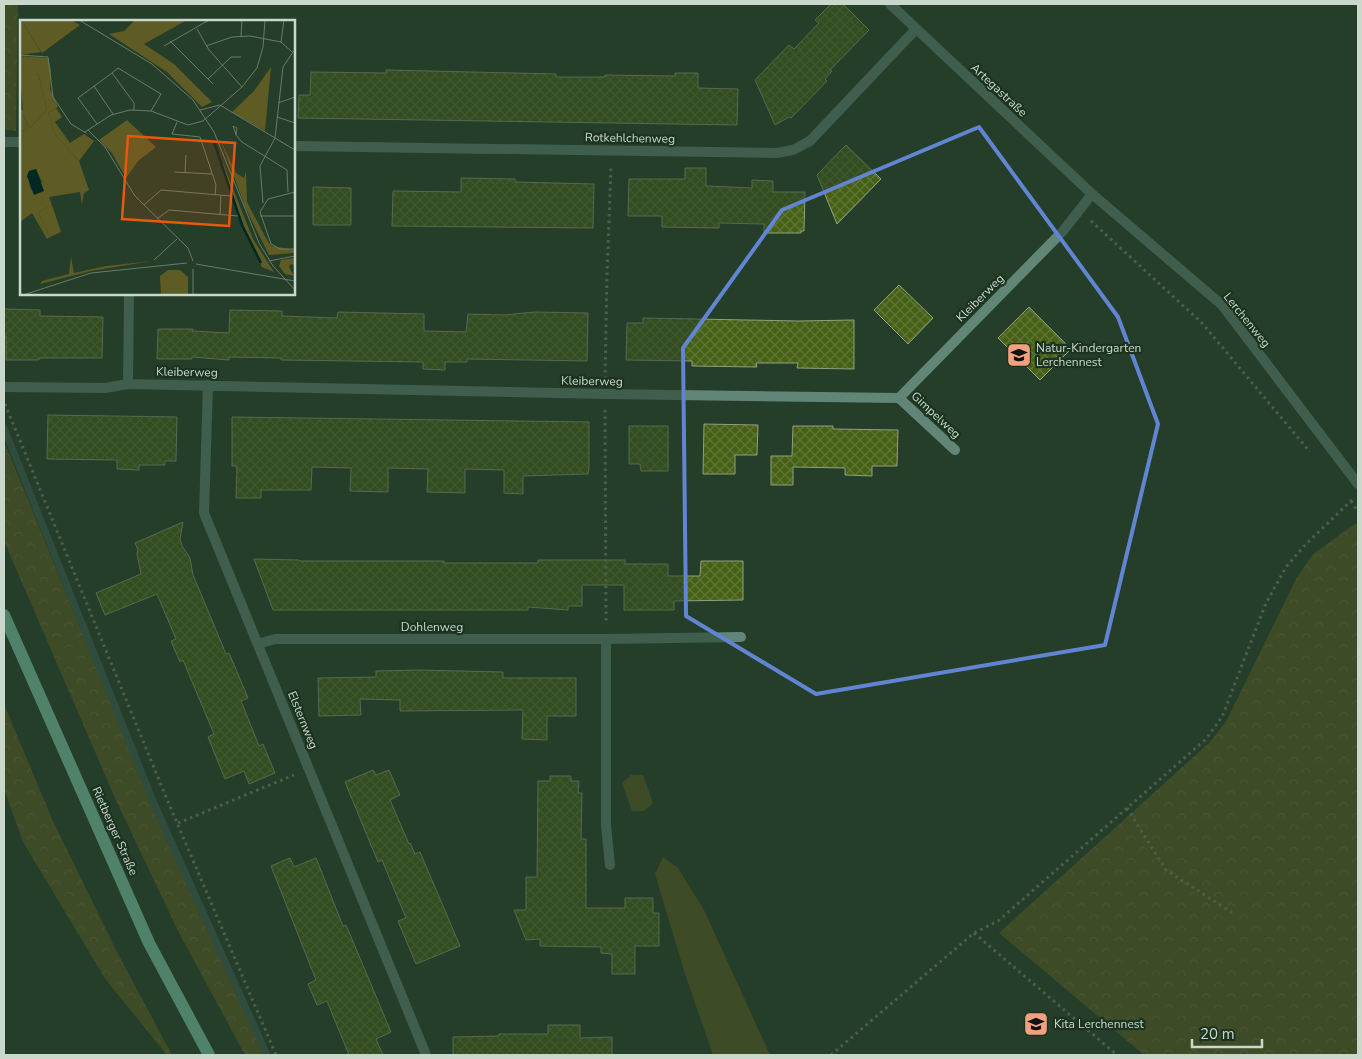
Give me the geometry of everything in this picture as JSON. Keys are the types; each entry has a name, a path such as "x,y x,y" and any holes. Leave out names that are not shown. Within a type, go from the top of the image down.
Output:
{"main road":[{"name":"Rietberger Straße","path":"4,615 149,943 209,1055"}],"street":[{"name":"Artegastraße","path":"890,4 1092,194"},
{"name":"Rotkehlchenweg","path":"295,146 776,153 793,150 810,140 916,29"},
{"path":"4,142 20,142"},
{"name":"Kleiberweg","path":"4,387 105,388 128,384 899,398 1063,231 1092,194"},
{"name":"Lerchenweg","path":"1092,194 1222,305 1358,484"},
{"path":"128,384 129,295"},
{"name":"Elsternweg","path":"208,385 204,513 426,1055"},
{"name":"Gimpelweg","path":"899,398 955,450"},
{"name":"Dohlenweg","path":"258,644 275,639 741,637"},
{"path":"606,639 606,825 610,865"}],"path":[{"path":"1079,210 1202,323 1314,456"},
{"path":"4,401 276,1055"},
{"path":"831,1055 974,933 998,921 1206,739 1222,717 1266,603 1286,567 1306,544 1358,495"},
{"path":"1351,501 1358,512"},
{"path":"178,823 309,769"},
{"path":"1127,808 1166,870 1234,914"},
{"path":"974,933 1117,1055"}],"highlighted area":[{"path":"979,127 1118,317 1158,424 1105,645 816,694 686,616 683,348 782,210"}],"green space":[{"path":"4,4 18,4 16,131 4,130"},
{"path":"4,441 123,732 264,1055 245,1055 178,931 115,798 4,541"},
{"path":"1356,523 1358,527 1358,1055 1144,1055 999,933 1210,742 1227,720 1296,579 1313,554"},
{"path":"4,704 52,819 118,954 172,1055 167,1055 106,980 23,842 4,789"},
{"path":"631,775 643,775 653,803 644,811 632,811 622,783"},
{"path":"663,857 678,868 704,910 770,1055 713,1055 686,977 655,874"}],"building":[{"path":"831,4 843,4 869,30 830,70 832,71 825,79 827,81 791,118 789,117 775,125 755,80 789,45 794,49 819,23 815,20"},
{"path":"386,70 556,74 556,77 605,77 605,75 675,76 675,73 698,73 698,88 738,89 737,125 298,118 299,95 310,95 311,72 386,73"},
{"path":"846,145 881,179 837,224 817,175"},
{"path":"685,168 706,168 706,186 752,188 752,180 773,181 773,192 805,192 804,231 801,231 801,233 764,233 764,224 719,223 719,228 662,227 662,216 628,216 629,179 685,179"},
{"path":"461,178 515,179 515,182 594,184 593,228 392,226 393,191 461,192"},
{"path":"313,187 351,188 351,225 313,225"},
{"path":"899,285 933,318 908,344 874,310"},
{"path":"1029,307 1071,349 1040,380 998,338"},
{"path":"4,309 40,310 40,316 103,317 102,358 6,360"},
{"path":"230,310 282,311 282,316 337,318 338,312 424,314 424,331 466,332 468,314 588,313 587,361 467,359 467,362 445,362 445,370 423,369 423,362 281,360 281,358 229,357 229,360 192,357 192,359 157,359 158,329 193,329 192,331 229,333"},
{"path":"643,318 799,321 854,320 854,369 797,368 798,363 756,363 757,367 692,366 692,361 626,360 627,323 643,323"},
{"path":"48,415 177,417 176,461 165,461 165,465 139,465 139,470 117,469 117,460 47,459"},
{"path":"232,417 589,422 589,469 588,474 523,476 523,494 504,493 504,470 465,469 465,493 427,492 428,469 388,468 388,492 350,491 351,468 312,467 311,490 261,490 261,498 236,498 237,466 232,466"},
{"path":"704,424 758,425 757,455 735,455 735,474 703,474"},
{"path":"629,426 668,426 668,471 641,471 640,464 629,464"},
{"path":"793,426 833,426 833,429 898,430 897,466 872,466 872,476 845,475 845,468 793,467 793,485 771,485 771,456 792,456"},
{"path":"183,522 180,539 182,546 190,558 193,575 226,654 229,653 248,698 241,701 259,746 263,744 275,773 249,784 244,771 225,779 208,737 214,734 183,660 180,662 171,641 176,639 157,594 105,615 96,593 141,574 138,550 135,543"},
{"path":"254,559 300,561 444,561 444,563 538,563 538,560 625,560 625,564 668,564 668,576 700,576 701,561 743,561 743,600 674,601 674,610 624,610 624,585 582,585 582,606 568,606 568,610 528,607 528,610 273,610"},
{"path":"376,671 503,672 503,678 576,678 576,716 547,716 547,740 522,739 523,710 400,711 400,700 360,699 361,715 319,716 318,678 376,677"},
{"path":"373,770 376,775 389,770 400,795 390,800 409,844 415,854 420,852 460,946 416,964 398,921 406,918 382,860 378,862 345,782"},
{"path":"550,776 571,776 571,781 579,781 578,793 582,793 581,839 586,839 586,908 625,908 625,898 653,898 653,913 659,913 659,946 635,946 635,974 612,974 612,954 601,953 601,947 540,946 540,939 526,940 514,910 526,910 526,877 537,877 538,781 550,781"},
{"path":"290,858 294,867 316,858 343,926 346,925 391,1032 376,1039 383,1055 349,1055 327,1001 317,1005 308,984 316,980 271,866"},
{"path":"548,1025 580,1025 580,1038 612,1037 612,1055 453,1055 453,1037 499,1036 499,1034 548,1034"}],"waterway":[{"path":"4,428 153,801 267,1055"}],"place":[{"name":"Natur-Kindergarten Lerchennest","path":"1019,355"},
{"name":"Kita Lerchennest","path":"1036,1024"}]}
